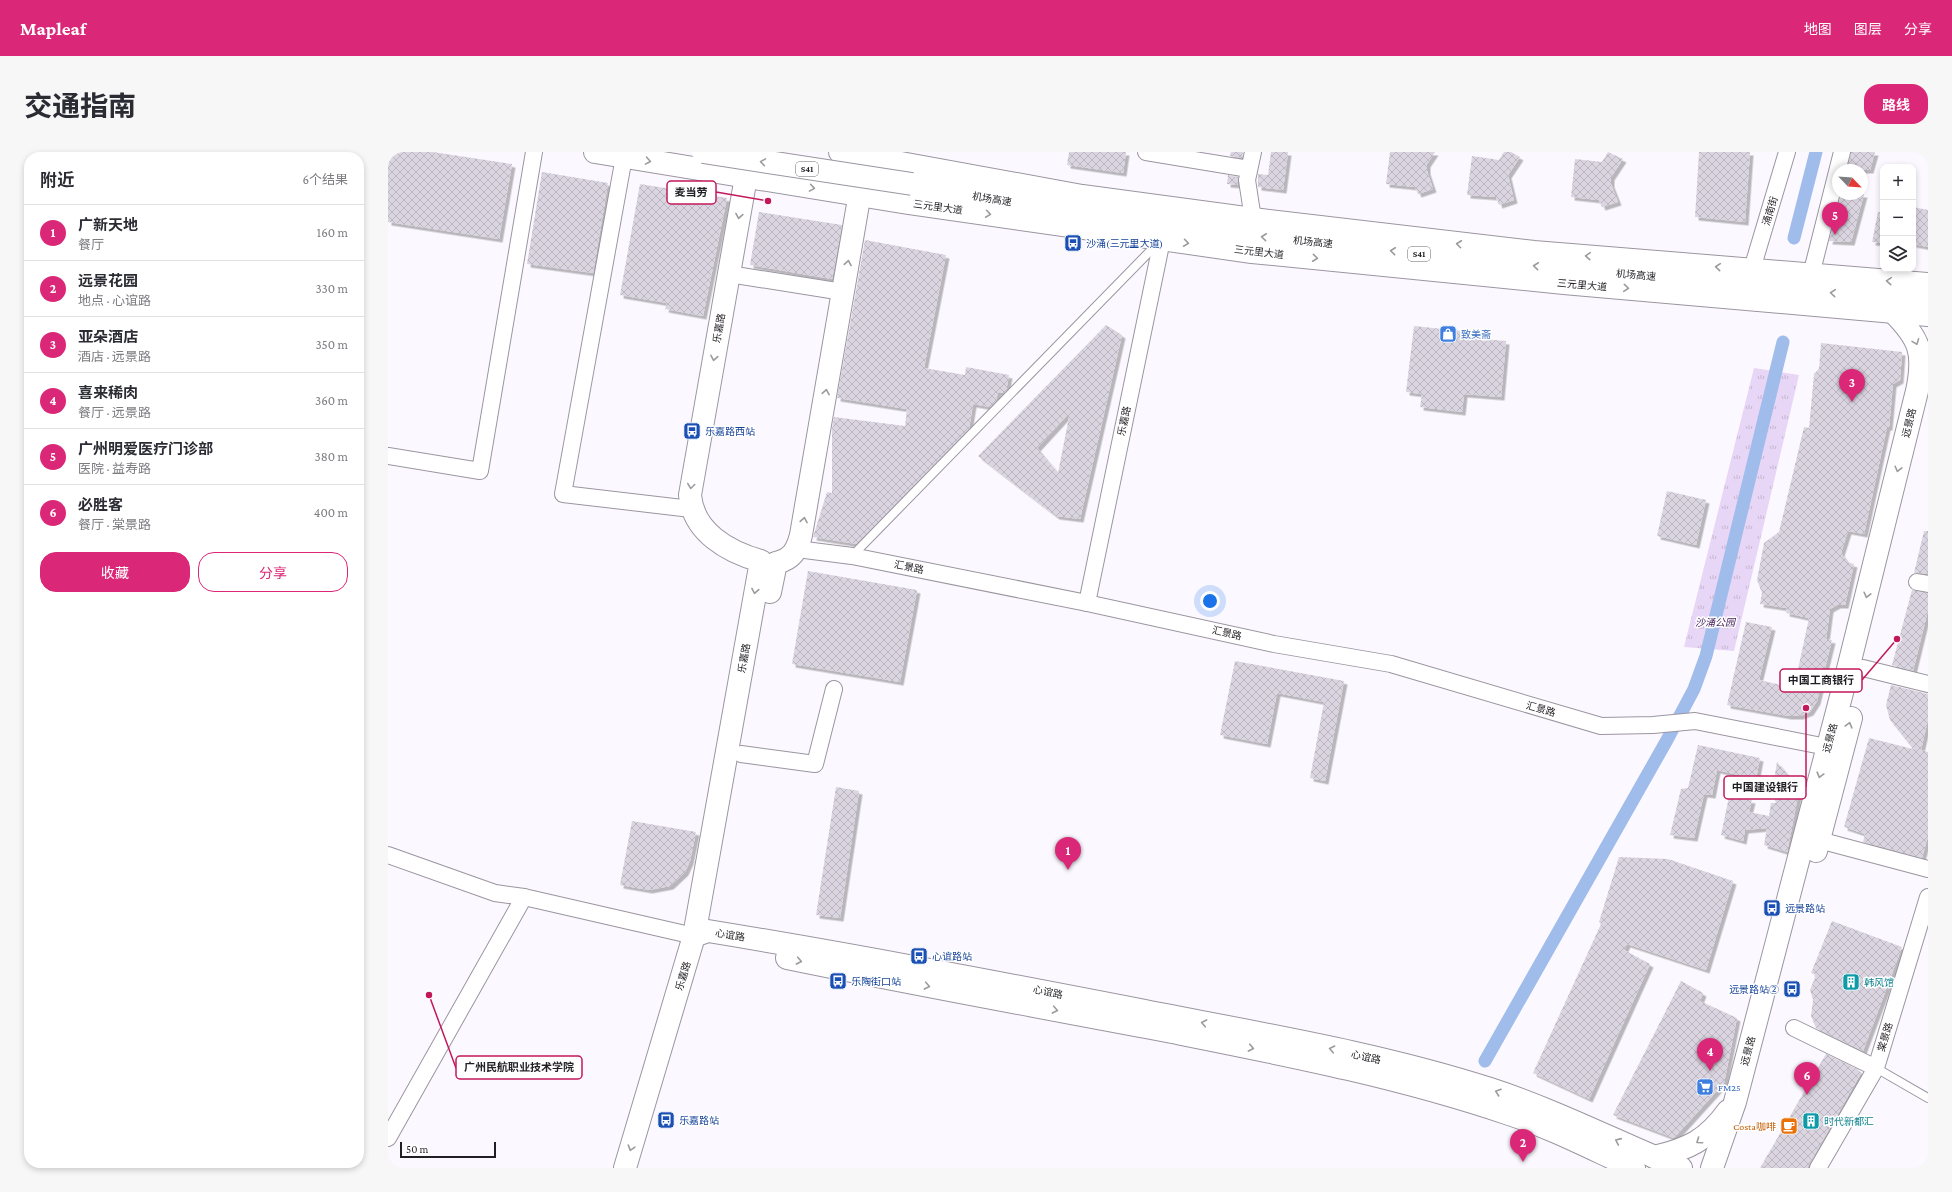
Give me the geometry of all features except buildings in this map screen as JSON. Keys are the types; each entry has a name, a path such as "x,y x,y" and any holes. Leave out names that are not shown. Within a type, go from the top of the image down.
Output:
{"main road":[{"name":"三元里大道","path":"595,152 860,195 910,174 1253,219 1478,246 1928,284"},
{"name":"机场高速","path":"703,152 910,174 938,191 1070,211 1255,236 1528,265 1928,300"},
{"path":"788,152 910,174"},
{"name":"三元里大道","path":"840,152 866,156 910,174 1162,240 1252,252 1465,274 1928,314"},
{"path":"691,509 705,529 716,540 729,549 768,562 786,561 797,549 801,535 866,156"},
{"name":"乐嘉路","path":"691,509 690,495 692,480 746,177"},
{"name":"远景路","path":"1712,1168 1735,1102 1855,644 1920,375 1918,347 1913,334 1892,312"},
{"name":"远景路","path":"1729,1168 1757,1076 1819,840 1928,406"},
{"name":"乐嘉路","path":"640,1168 703,936 741,754 768,562"},
{"name":"乐嘉路","path":"625,1168 703,936 768,562"},
{"name":"心谊路","path":"703,936 870,958 1252,1032 1410,1066 1529,1103 1681,1168"},
{"name":"心谊路","path":"703,936 1250,1047 1376,1075 1452,1095 1540,1125 1634,1168"},
{"path":"1654,1157 1683,1149 1697,1143 1720,1122 1735,1102"}],"street":[{"path":"388,456 480,471 534,152"},
{"path":"1146,152 1249,170"},
{"path":"1253,152 1247,180 1253,219"},
{"name":"涌南街","path":"1752,270 1788,152"},
{"path":"1811,275 1842,152"},
{"path":"624,157 563,494 691,509"},
{"name":"乐嘉路","path":"1087,602 1162,240"},
{"path":"729,274 843,292"},
{"name":"汇景路","path":"797,549 852,556 1087,602 1274,644 1391,664 1600,726 1653,725 1695,721 1827,747"},
{"path":"1863,668 1928,684"},
{"path":"741,754 815,764 834,689"},
{"path":"1819,840 1928,869"},
{"path":"388,855 495,893 524,897 703,936"},
{"path":"388,1138 524,897"},
{"name":"棠景路","path":"1818,1168 1876,1068 1928,897"},
{"path":"1794,1028 1876,1068"}],"lane":[{"path":"852,556 1162,240"},
{"path":"1876,1068 1928,1098"}],"green space":[{"name":"沙涌公园","path":"1754,368 1799,375 1734,651 1684,647"}],"waterway":[{"path":"1794,238 1816,152"},
{"path":"1485,1061 1667,740 1694,689 1706,656 1783,342"}],"place":[{"name":"麦当劳","path":"768,201"},
{"name":"广州明爱医疗门诊部","path":"1835,235"},
{"name":"沙涌(三元里大道)","path":"1073,243"},
{"name":"致美斋","path":"1448,334"},
{"name":"亚朵酒店","path":"1852,402"},
{"name":"乐嘉路西站","path":"692,431"},
{"name":"中国工商银行","path":"1897,639"},
{"name":"中国建设银行","path":"1806,708"},
{"name":"广新天地","path":"1068,870"},
{"name":"远景路站","path":"1772,908"},
{"name":"心谊路站","path":"919,956"},
{"name":"乐陶街口站","path":"838,981"},
{"name":"韩风馆","path":"1851,982"},
{"name":"远景路站②","path":"1792,989"},
{"name":"广州民航职业技术学院","path":"429,995"},
{"name":"喜来稀肉","path":"1710,1071"},
{"name":"FM25","path":"1705,1087"},
{"name":"必胜客","path":"1807,1095"},
{"name":"乐嘉路站","path":"666,1120"},
{"name":"时代新都汇","path":"1811,1121"},
{"name":"Costa咖啡","path":"1789,1126"},
{"name":"远景花园","path":"1523,1162"}]}
